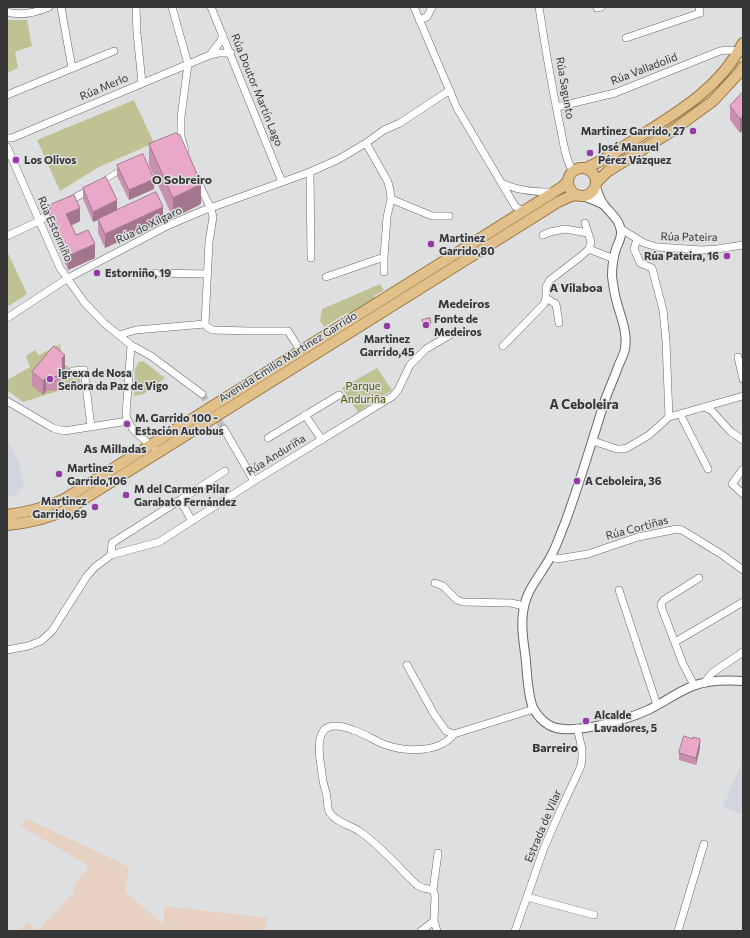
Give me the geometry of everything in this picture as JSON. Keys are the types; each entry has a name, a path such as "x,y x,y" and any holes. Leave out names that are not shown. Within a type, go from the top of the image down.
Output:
{"main road":[{"path":"586,168 600,161 681,110 704,93 730,64 741,47"},
{"path":"596,185 596,177 594,173 591,170 582,167 573,171 570,174 568,181 570,189 580,195 587,196 592,192 607,172 672,131 713,102 743,67"},
{"name":"Avenida Emilio Martínez Garrido","path":"66,498 514,216 519,208 554,192 568,181"},
{"name":"Avenida Emilio Martínez Garrido","path":"7,525 44,519 68,509 564,199 580,195"},
{"path":"7,510 46,504 66,498"},
{"path":"7,515 38,510 66,498"}],"street":[{"path":"7,12 27,14 40,11 48,7"},
{"path":"61,7 72,68"},
{"path":"136,7 142,83"},
{"path":"172,7 188,64 181,117 182,145 186,155"},
{"name":"Rúa Doutor Martín Lago","path":"211,7 231,53 282,182"},
{"path":"414,7 457,108 502,183 519,208 530,213 540,214"},
{"path":"419,20 427,17 432,7"},
{"name":"Rúa Sagunto","path":"539,7 556,107 568,160 573,171"},
{"path":"626,38 700,13 699,7"},
{"path":"210,55 220,42 223,35"},
{"name":"Rúa Valladolid","path":"556,107 615,93 720,51 741,47"},
{"path":"7,95 114,51"},
{"name":"Rúa Merlo","path":"7,138 12,138 210,55 218,53 231,53"},
{"name":"Rúa do Xílgaro","path":"7,318 68,278 170,225 202,211 310,172 339,159 384,130 400,123 450,90"},
{"path":"366,143 388,182 391,199 384,257 384,272"},
{"name":"Rúa Estorniño","path":"7,147 60,268 84,302 104,323 131,345 151,356 202,394"},
{"path":"7,236 39,221 99,183 128,167"},
{"path":"310,172 311,258"},
{"path":"194,173 211,209 213,217 209,242 205,324 213,330 288,331 300,350"},
{"path":"502,183 515,188 541,192 554,192"},
{"name":"Rúa Pateira","path":"596,185 604,206"},
{"name":"Rúa Pateira","path":"580,195 596,201 604,206 620,224 621,228 637,239 657,247 702,250 743,245"},
{"path":"391,199 432,216 449,216"},
{"path":"503,346 544,304 546,298 546,287 550,280 589,249 591,242 585,223"},
{"path":"621,228 621,236 612,266 612,275 614,291 626,333 625,350 606,398 572,503 551,556 531,589 524,606 522,626 530,696 534,709 543,721 554,727 565,729 604,724 639,713 694,685 726,680 743,680"},
{"path":"543,235 565,229 588,233"},
{"path":"637,239 634,249 640,263 652,268 663,310 666,341 669,417"},
{"path":"589,249 614,259"},
{"path":"326,277 384,257"},
{"path":"155,274 208,274"},
{"path":"546,298 556,304 559,323"},
{"path":"119,335 136,330 205,324"},
{"name":"Rúa Anduriña","path":"7,650 28,646 41,641 52,631 87,576 95,567 112,555 159,542 254,481 393,396 398,390 410,365 426,350 455,332"},
{"path":"131,345 126,415 134,431 160,451"},
{"path":"738,358 743,379"},
{"path":"73,371 84,370 90,427"},
{"path":"268,438 339,394"},
{"path":"593,441 617,449 627,448 649,435 669,417 743,396"},
{"path":"7,401 53,428 64,431 128,421"},
{"path":"704,407 711,410 731,432 743,440"},
{"path":"680,414 708,469"},
{"path":"306,415 322,440"},
{"path":"224,429 254,481"},
{"path":"743,469 732,484 743,494"},
{"path":"112,555 112,543 225,471"},
{"path":"180,500 192,521"},
{"name":"Rúa Cortiñas","path":"551,556 557,559 564,559 588,554 638,537 677,529 682,530 715,550 743,570"},
{"path":"694,685 683,664 662,609 662,604 664,600 699,578"},
{"path":"435,583 443,586 457,600 464,602 511,603 524,606"},
{"path":"619,590 657,705"},
{"path":"675,642 743,602"},
{"path":"704,683 712,673 743,652"},
{"path":"407,665 434,714 446,731 454,734"},
{"path":"433,890 423,888 417,884 372,841 335,818 330,813 323,782 319,752 320,738 324,730 333,726 343,727 354,730 387,745 403,749 418,750 438,746 451,738 454,734 534,709"},
{"name":"Estrada de Vilar","path":"515,931 549,836 581,766 582,749 577,728"},
{"path":"678,931 704,844"},
{"path":"436,931 434,921 435,896 433,890 438,853"},
{"path":"527,897 594,916"},
{"path":"421,931 434,921"}],"shaded area":[{"path":"7,441 19,462 24,487 17,492 17,496 7,497"},
{"path":"743,759 743,815 723,807"},
{"path":"28,819 129,867 125,892 164,924 164,906 268,918 264,931 19,931 28,922 38,930 75,891 72,888 89,866 19,825"}],"green space":[{"path":"7,20 27,20 32,46 15,52 18,68 7,73"},
{"path":"134,100 154,143 99,167 60,191 37,140"},
{"path":"7,251 27,294 9,306 7,303"},
{"path":"380,284 384,290 374,296 375,298 347,316 345,314 324,327 320,321 322,309"},
{"path":"60,344 63,363 70,368 71,375 80,376 80,384 23,402 7,390 7,380 30,367 26,356 35,350 39,355"},
{"path":"143,361 165,378 144,394 134,396 135,369 139,362"},
{"name":"Parque Anduriña","path":"377,368 392,390 358,412 342,388"}],"building":[{"path":"743,92 743,116 740,119 730,106"},
{"path":"176,133 180,135 201,183 173,198 149,144"},
{"path":"143,154 154,179 129,190 117,165"},
{"path":"106,177 117,200 93,212 83,188"},
{"path":"156,192 163,207 105,234 98,219"},
{"path":"74,195 80,208 66,214 76,235 88,230 95,244 68,256 49,211 52,204"},
{"path":"430,318 431,323 423,324 422,320"},
{"path":"54,346 65,355 62,358 63,376 46,377 43,381 32,372"},
{"path":"684,736 693,739 693,737 700,739 696,758 679,753"}],"tunnel":[{"path":"202,394 224,429"}],"place":[{"name":"Martinez Garrido, 27","path":"693,131"},
{"name":"José Manuel Pérez Vázquez","path":"590,153"},
{"name":"Los Olivos","path":"16,160"},
{"name":"Martinez Garrido,80","path":"431,244"},
{"name":"Rúa Pateira, 16","path":"727,256"},
{"name":"Estorniño, 19","path":"97,273"},
{"name":"Fonte de Medeiros","path":"426,325"},
{"name":"Martinez Garrido,45","path":"387,326"},
{"name":"Igrexa de Nosa Señora da Paz de Vigo","path":"50,379"},
{"name":"M. Garrido 100 - Estación Autobus","path":"127,424"},
{"name":"Martinez Garrido,106","path":"59,474"},
{"name":"A Ceboleira, 36","path":"577,481"},
{"name":"M del Carmen Pilar Garabato Fernández","path":"126,495"},
{"name":"Martinez Garrido,69","path":"95,507"},
{"name":"Alcalde Lavadores, 5","path":"586,721"}],"district":[{"name":"O Sobreiro","path":"182,180"},
{"name":"A Vilaboa","path":"576,288"},
{"name":"Medeiros","path":"464,304"},
{"name":"A Ceboleira","path":"584,405"},
{"name":"As Milladas","path":"115,449"},
{"name":"Barreiro","path":"555,748"}]}
